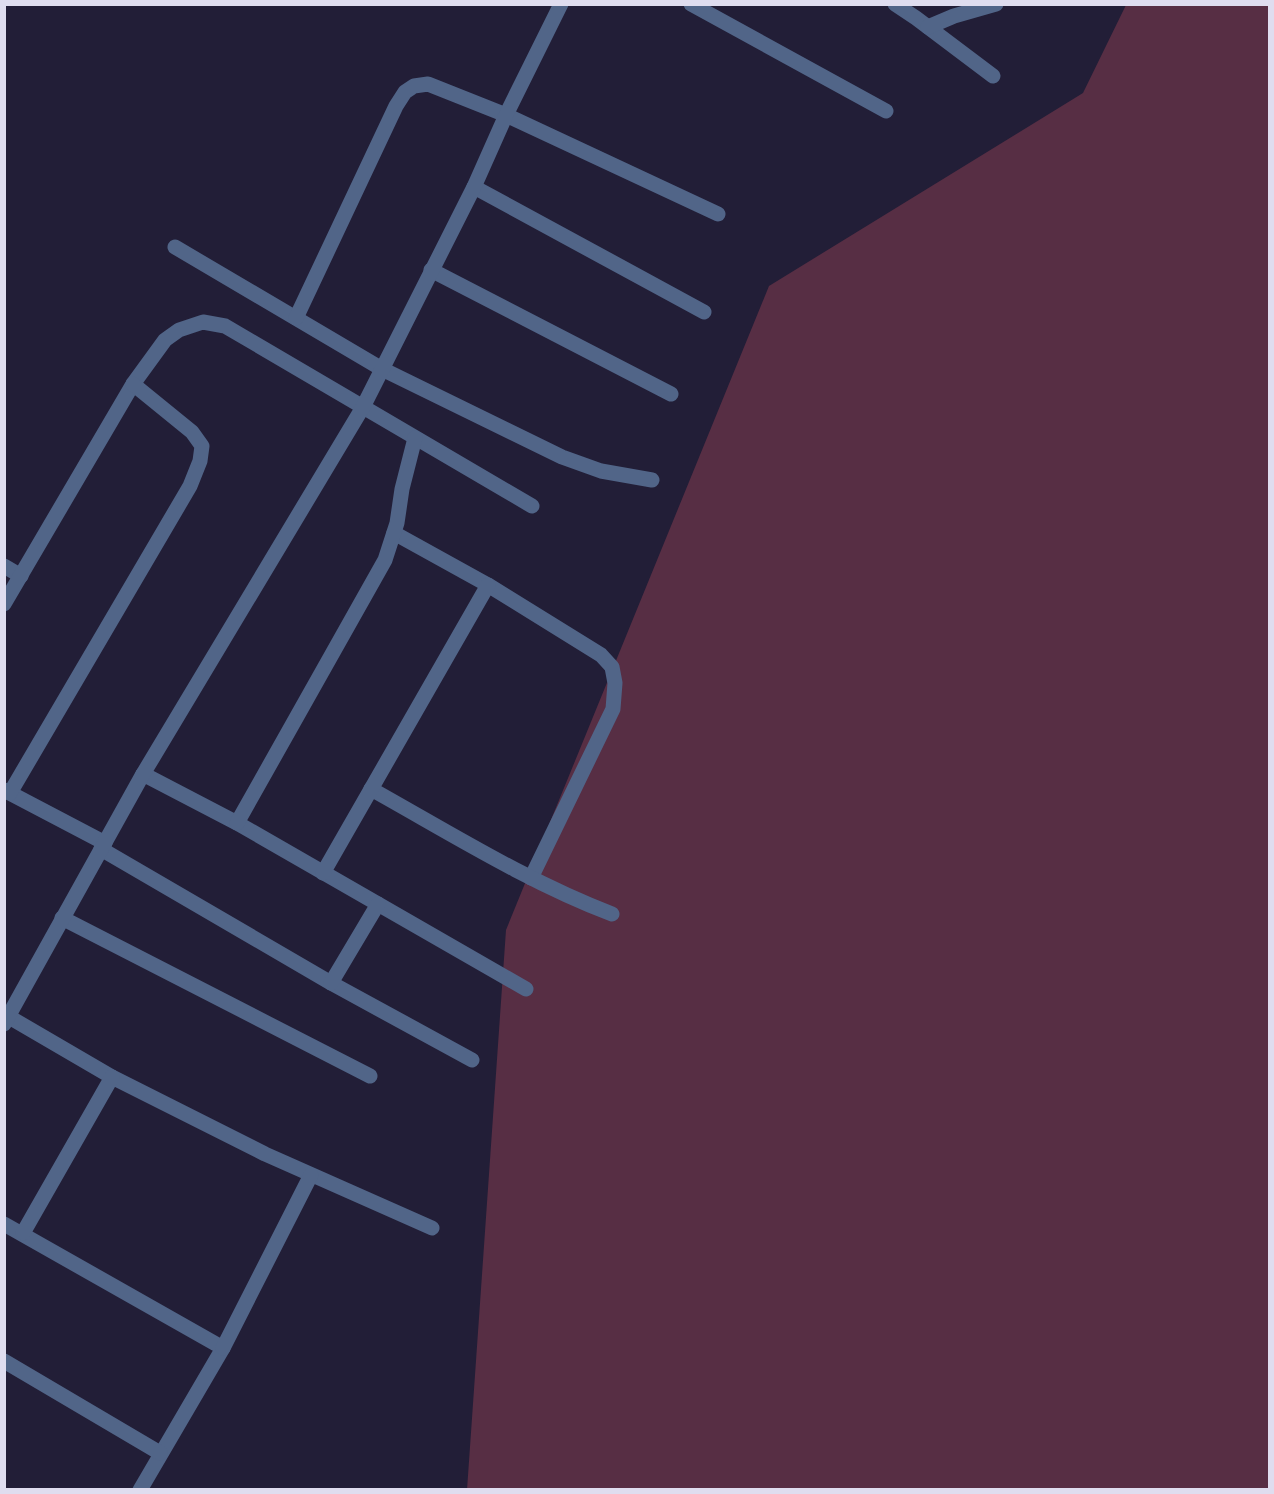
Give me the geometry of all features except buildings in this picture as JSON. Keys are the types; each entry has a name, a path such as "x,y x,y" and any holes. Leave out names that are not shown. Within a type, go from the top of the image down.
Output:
{"street":[{"path":"432,1228 312,1175 112,1077 6,1018 143,774 363,407 474,187 506,115 561,4"},
{"path":"692,4 886,111"},
{"path":"894,4 993,76"},
{"path":"928,27 954,16 996,4"},
{"path":"296,318 396,106 405,92 414,86 428,84 506,115 718,214"},
{"path":"474,187 704,312"},
{"path":"175,247 382,369 562,457 601,471 652,480"},
{"path":"431,270 671,394"},
{"path":"4,604 133,384 165,340 179,330 203,322 225,326 532,506"},
{"path":"133,384 192,432 202,446 200,461 190,486 7,792 100,851 331,983 472,1060"},
{"path":"237,822 385,560 394,533 415,438"},
{"path":"394,533 488,585 601,656 612,667 615,683 613,708 531,878"},
{"path":"4,566 21,576"},
{"path":"323,873 488,585"},
{"path":"143,774 237,822 526,989"},
{"path":"371,789 531,878 587,905 612,914"},
{"path":"331,983 378,904"},
{"path":"62,918 370,1076"},
{"path":"23,1233 112,1077"},
{"path":"140,1490 223,1348 312,1175"},
{"path":"4,1224 223,1348"},
{"path":"4,1361 160,1453"}],"shaded area":[{"path":"1126,5 1269,5 1269,1489 467,1490 506,930 769,286 1083,93"}]}
